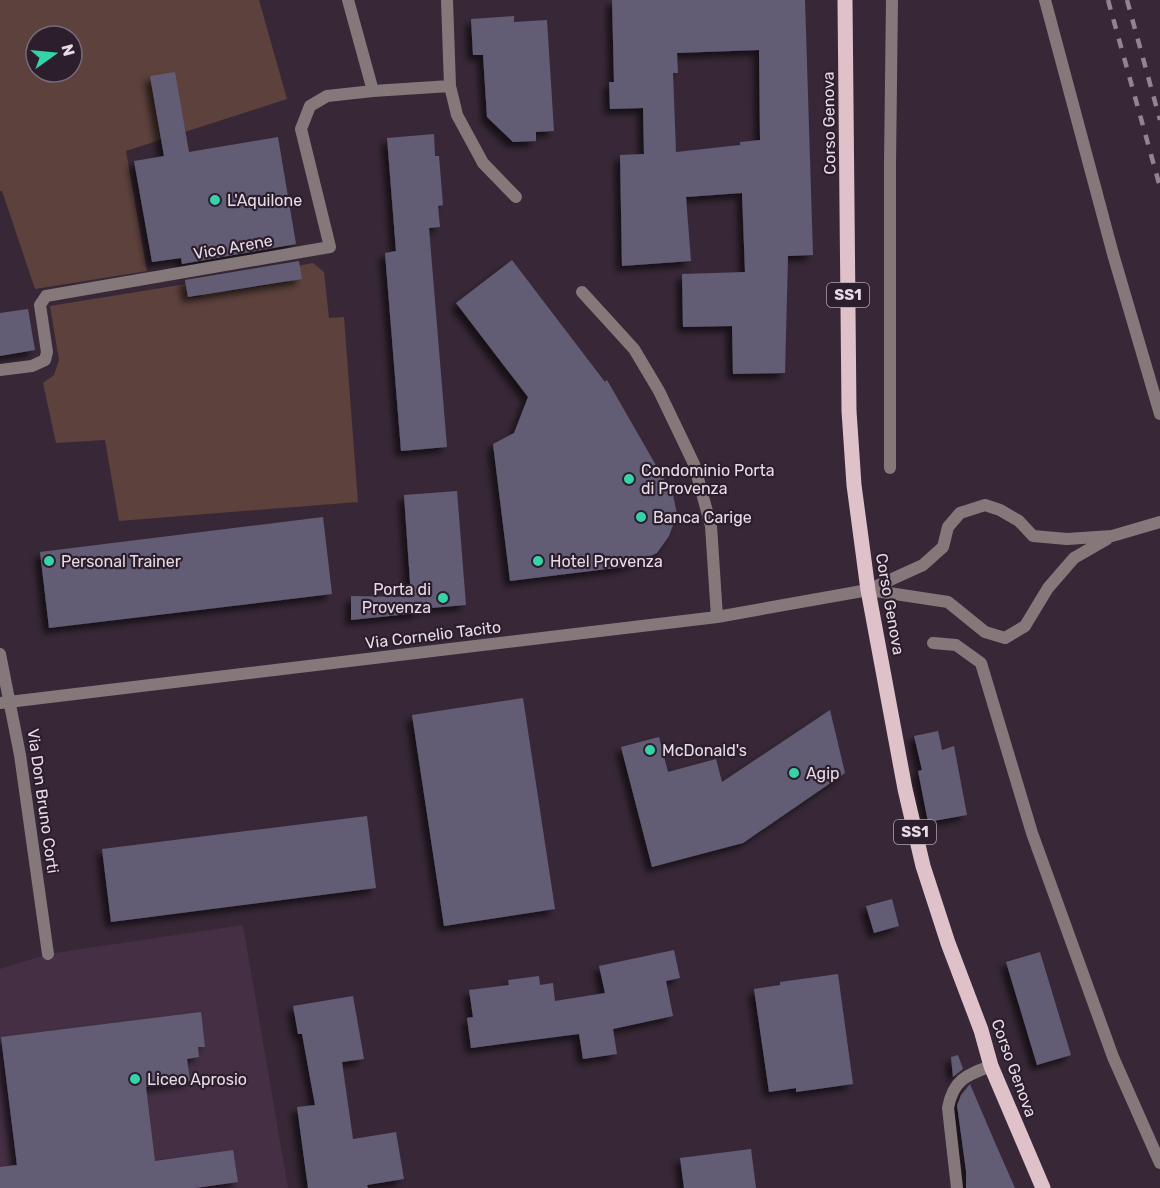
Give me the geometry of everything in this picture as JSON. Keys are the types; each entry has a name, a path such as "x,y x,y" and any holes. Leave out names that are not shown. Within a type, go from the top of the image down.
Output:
{"main road":[{"name":"Corso Genova","path":"845,0 849,411 854,486 868,590 905,789 918,846 945,933 981,1030 991,1066 1043,1188"}],"street":[{"path":"348,0 373,91 450,86"},
{"path":"447,0 450,86 457,115 483,163 516,197"},
{"path":"890,468 892,0"},
{"path":"1045,0 1113,254 1160,414"},
{"name":"Vico Arene","path":"0,370 32,366 45,360 47,352 40,305 46,296 330,247 301,129 310,106 327,96 373,91"},
{"path":"582,292 634,349 659,391 694,464 711,526 717,617"},
{"path":"868,590 923,565 944,547 948,527 960,513 985,505 1000,510 1019,521 1033,536 1067,539 1112,536 1160,522"},
{"path":"868,590 948,602 985,632 1005,638 1025,626 1048,588 1074,558 1112,536"},
{"name":"Via Cornelio Tacito","path":"5,702 717,617 868,590"},
{"path":"933,643 956,645 981,663 1038,848 1113,1057 1160,1163"},
{"name":"Via Don Bruno Corti","path":"0,654 5,702 48,954"},
{"path":"957,1188 948,1108 950,1097 952,1090 961,1080 969,1074 991,1066"}],"shaded area":[{"path":"0,0 259,0 287,99 126,151 147,271 35,289 2,191 0,191"},
{"path":"313,263 324,272 329,318 344,317 358,502 119,521 105,440 56,443 43,383 54,375 59,360 50,306 186,284 189,298 201,297 199,281 230,291 288,282 286,268"},
{"name":"Liceo Aprosio","path":"243,925 288,1188 0,1188 0,969 48,954"}],"building":[{"path":"612,0 805,0 813,255 788,256 785,373 733,374 732,326 683,327 682,274 745,272 742,193 686,197 691,261 622,266 620,155 644,154 643,108 610,109 609,82 614,82","holes":["759,50 760,140 740,142 740,145 676,152 673,73 678,73 677,53"]},
{"path":"514,16 514,22 547,20 554,131 536,132 536,141 513,142 487,117 483,55 473,55 471,19"},
{"name":"L'Aquilone","path":"175,72 189,152 278,137 296,244 182,264 181,258 152,262 134,161 164,156 150,76"},
{"path":"434,134 435,156 439,156 443,205 438,206 440,227 429,228 447,447 401,451 385,253 396,251 387,138"},
{"path":"512,260 605,382 607,380 673,495 677,514 669,536 657,553 642,560 623,567 510,581 493,444 514,433 528,397 456,303"},
{"path":"299,261 302,279 188,297 185,280"},
{"path":"28,309 35,350 0,356 0,313"},
{"path":"457,491 466,605 419,609 419,613 351,620 351,596 411,597 404,495"},
{"path":"323,517 332,594 49,628 40,552"},
{"path":"523,698 555,909 444,926 412,715"},
{"path":"830,710 845,773 743,843 652,867 621,747 659,737 668,772 716,759 722,782"},
{"path":"938,731 942,750 954,746 967,815 928,822 918,771 922,770 914,736"},
{"path":"367,816 376,888 111,922 102,849"},
{"path":"892,899 899,926 874,933 866,906"},
{"path":"674,950 680,978 666,981 673,1016 613,1029 617,1054 583,1059 579,1034 471,1048 467,1018 473,1017 469,990 509,985 508,980 539,976 540,985 553,983 555,1001 605,993 599,966"},
{"path":"1040,952 1071,1055 1037,1065 1006,962"},
{"path":"838,974 853,1084 796,1092 796,1088 769,1092 754,989 780,985 780,982"},
{"path":"353,996 364,1059 342,1062 353,1139 396,1132 404,1179 367,1185 368,1188 308,1188 297,1107 315,1105 302,1034 298,1034 293,1006"},
{"path":"201,1012 205,1047 198,1047 199,1057 187,1059 190,1081 146,1087 155,1161 233,1150 238,1182 195,1188 0,1188 0,1167 17,1165 1,1037"},
{"path":"958,1055 963,1069 953,1077 951,1057"},
{"path":"970,1084 1015,1188 966,1188 966,1171 957,1105 961,1095"},
{"path":"751,1149 756,1188 684,1188 680,1158"}],"railway":[{"path":"1108,0 1160,187"},
{"path":"1127,0 1160,120"}],"place":[{"name":"L'Aquilone","path":"215,200"},
{"name":"Condominio Porta di Provenza","path":"629,479"},
{"name":"Banca Carige","path":"641,517"},
{"name":"Personal Trainer","path":"49,561"},
{"name":"Hotel Provenza","path":"538,561"},
{"name":"Porta di Provenza","path":"443,598"},
{"name":"McDonald's","path":"650,750"},
{"name":"Agip","path":"794,773"},
{"name":"Liceo Aprosio","path":"135,1079"}]}
